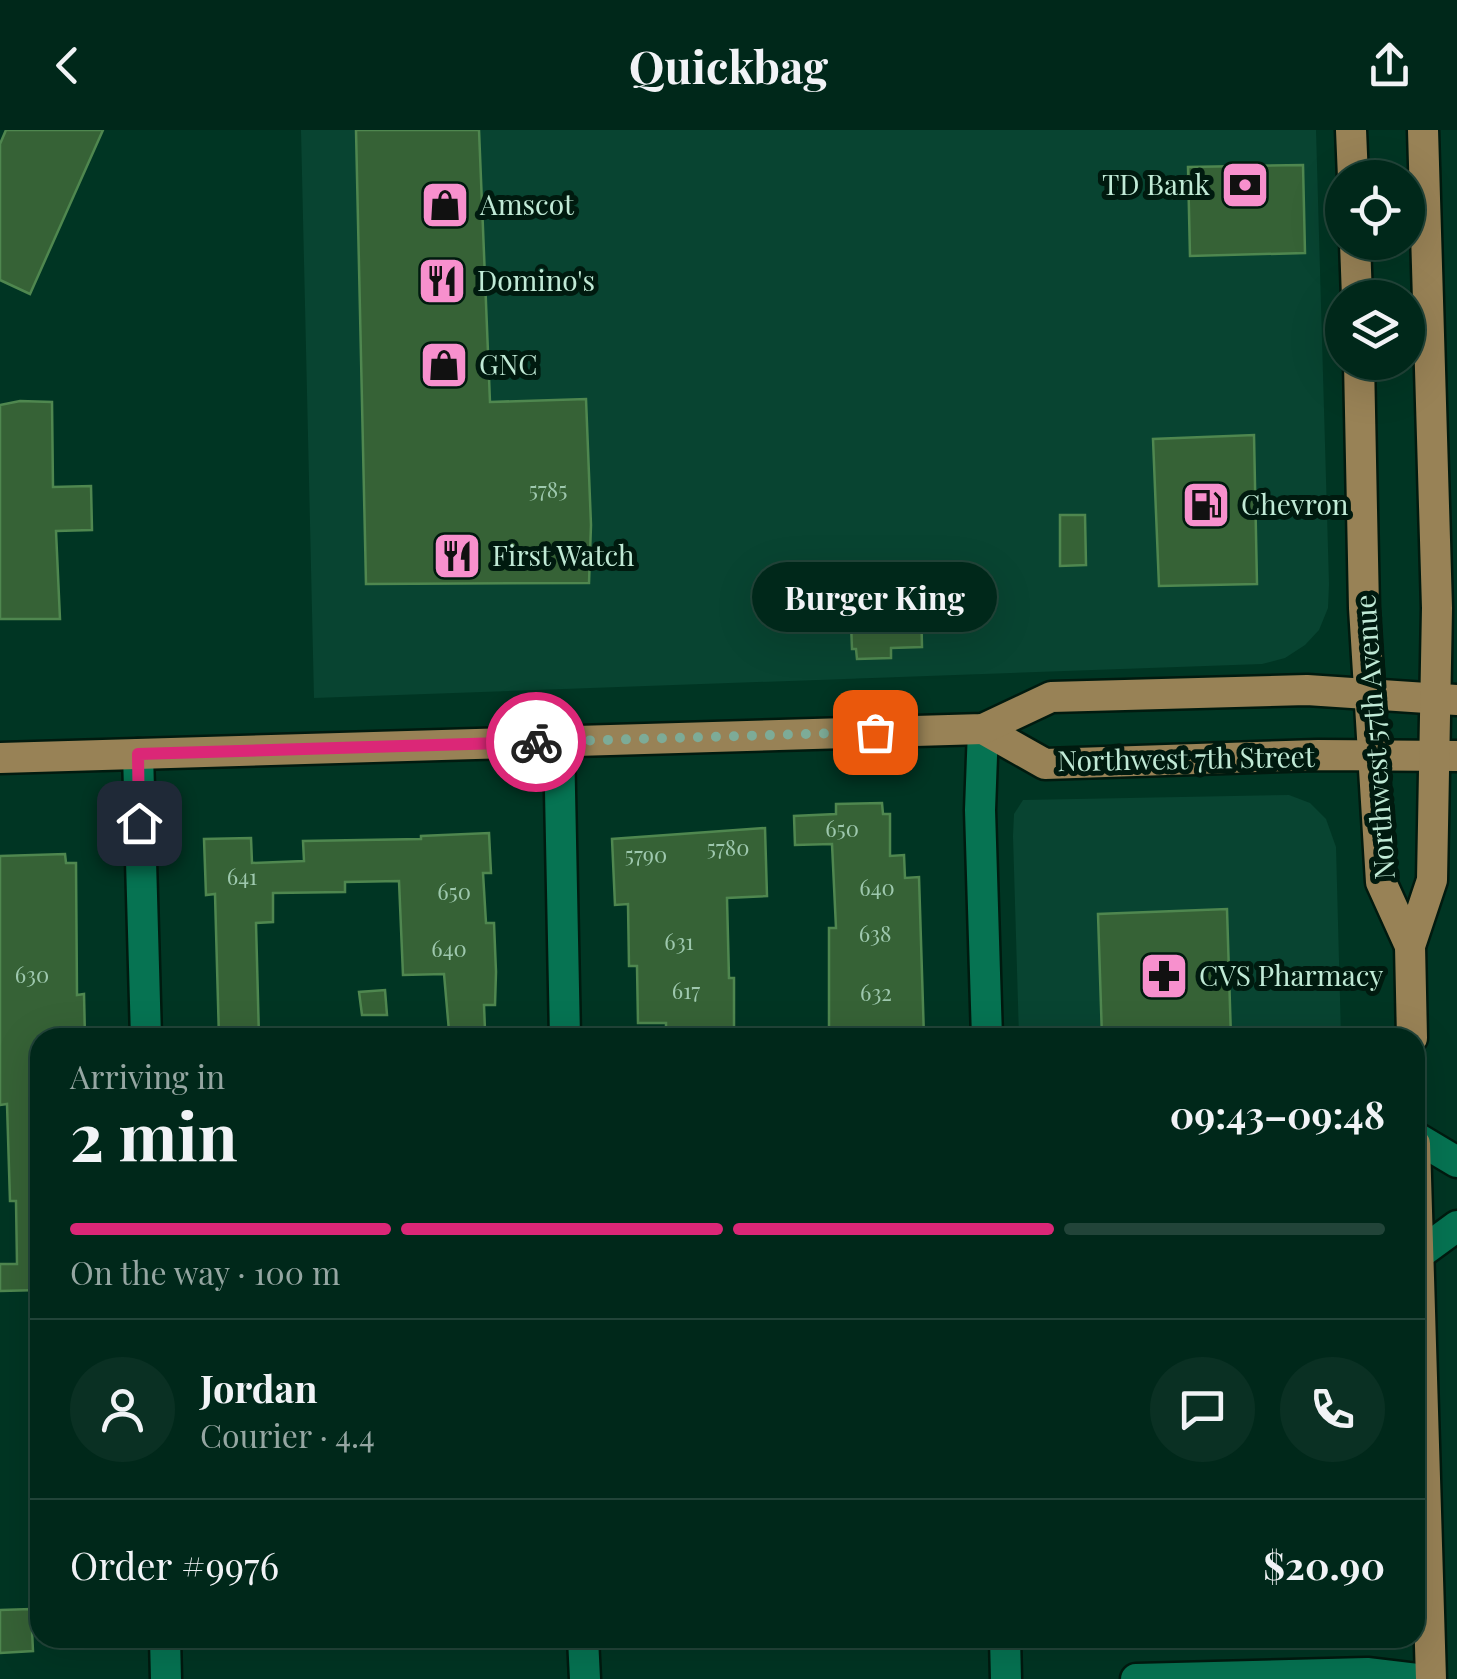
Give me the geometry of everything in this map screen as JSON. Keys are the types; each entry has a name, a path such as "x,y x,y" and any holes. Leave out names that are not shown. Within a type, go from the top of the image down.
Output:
{"main road":[{"path":"1351,130 1352,160"},
{"name":"Northwest 57th Avenue","path":"1410,946 1432,880 1445,756 1446,699 1437,608 1423,130"},
{"name":"Northwest 57th Avenue","path":"1359,380 1369,694 1381,882 1410,946"},
{"name":"Northwest 7th Street","path":"0,758 983,730 1050,697 1306,690 1446,699"},
{"name":"Northwest 7th Street","path":"983,730 1046,764 1445,756"},
{"path":"1410,946 1412,1028"},
{"path":"1425,1466 1431,1679"}],"street":[{"path":"983,730 980,810 986,1028"},
{"path":"559,742 565,1028"},
{"path":"138,754 146,1028"},
{"path":"1425,1146 1457,1162"},
{"path":"1425,1250 1457,1226"},
{"path":"165,1648 166,1679"},
{"path":"583,1648 585,1679"},
{"path":"1005,1648 1006,1679"},
{"path":"1136,1679 1367,1673 1417,1679"}],"shaded area":[{"path":"301,130 1316,130 1329,584 1328,608 1319,630 1285,658 1262,664 314,698"},
{"path":"1289,795 1310,803 1326,819 1336,847 1341,1028 1019,1028 1013,836 1014,814 1023,800"}],"building":[{"path":"6,130 103,130 30,294 0,280 0,144"},
{"path":"356,130 479,130 490,402 586,399 589,583 366,584"},
{"path":"1303,165 1305,253 1190,256 1188,167"},
{"path":"52,402 53,487 91,486 92,530 56,531 60,619 0,619 0,405"},
{"name":"Chevron","path":"1254,435 1257,584 1159,586 1153,439"},
{"path":"1060,515 1085,515 1086,565 1060,566"},
{"path":"920,564 922,647 891,648 891,658 857,659 856,649 852,649 849,572 869,571 869,565"},
{"path":"882,803 883,814 890,814 890,856 904,855 905,878 919,877 924,1028 829,1028 829,928 836,928 832,844 795,845 794,816 836,814 836,804"},
{"path":"765,828 767,896 727,898 734,1028 666,1028 666,1023 638,1023 637,966 629,966 628,904 615,905 612,839"},
{"path":"489,833 491,873 483,873 486,923 494,923 496,972 495,1005 484,1005 485,1028 449,1028 444,974 403,975 399,881 345,882 345,892 273,893 273,922 256,923 259,1028 219,1028 215,894 206,895 204,839 251,838 252,863 304,861 303,841"},
{"path":"65,854 66,863 76,863 77,995 84,994 85,1028 30,1028 30,1290 0,1291 0,1264 17,1264 16,1201 10,1201 7,1104 0,1105 0,856"},
{"name":"CVS Pharmacy","path":"1227,909 1231,1028 1102,1028 1098,914"},
{"path":"385,990 387,1015 362,1015 359,992"},
{"path":"30,1609 33,1651 0,1653 0,1610"}],"way so far":[{"path":"536,742 875,732"}],"place":[{"name":"TD Bank","path":"1245,185"},
{"name":"Amscot","path":"445,205"},
{"name":"Domino's","path":"442,281"},
{"name":"GNC","path":"444,365"},
{"name":"Chevron","path":"1206,505"},
{"name":"First Watch","path":"457,556"},
{"name":"Burger King","path":"875,732"},
{"name":"CVS Pharmacy","path":"1164,976"}],"route":[{"path":"139,823 138,754 536,742"}]}
